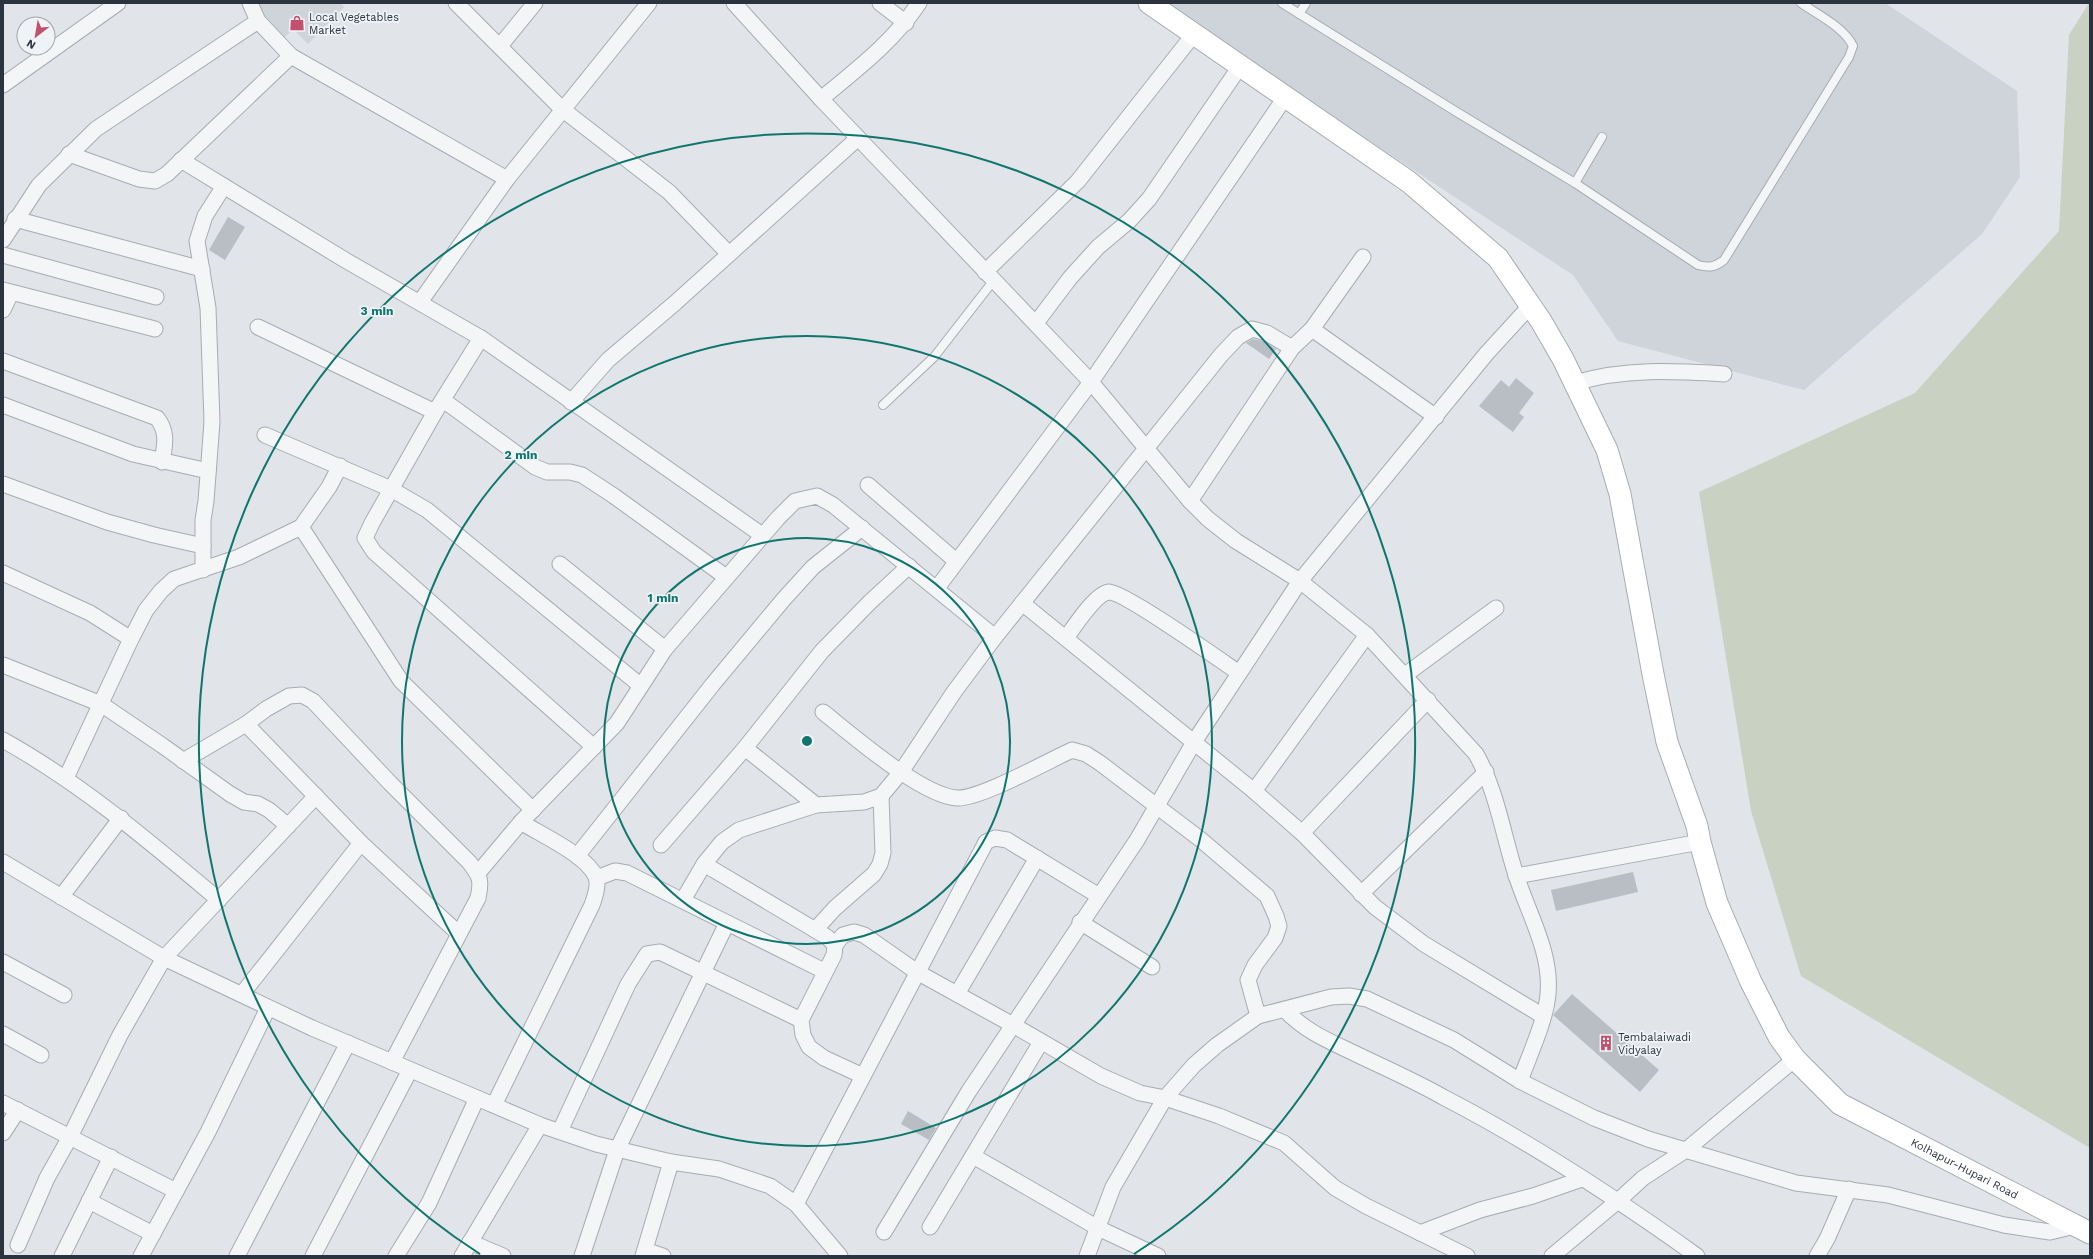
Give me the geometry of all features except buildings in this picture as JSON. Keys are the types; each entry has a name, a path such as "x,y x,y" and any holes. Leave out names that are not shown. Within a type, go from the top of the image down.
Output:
{"main road":[{"name":"Kolhapur-Hupari Road","path":"1149,3 1409,182 1498,258 1564,359 1607,450 1620,494 1667,742 1697,826 1717,904 1751,982 1779,1036 1795,1059 1840,1104 2082,1229"}],"street":[{"path":"3,85 118,3"},
{"path":"250,3 258,21 291,56 507,179"},
{"path":"456,3 562,109 669,192 729,254"},
{"path":"500,46 535,3"},
{"path":"420,302 507,179 649,3"},
{"path":"734,3 821,99 1091,382 1146,450 1190,501 1236,541 1300,581 1367,635 1476,754 1486,772 1516,876 1534,923 1548,974 1548,996 1543,1016 1520,1081"},
{"path":"880,3 906,23"},
{"path":"821,99 883,48 906,23 919,3"},
{"path":"3,240 15,219 39,185 96,129 258,21"},
{"path":"990,276 1078,181 1194,34"},
{"path":"69,154 140,179 155,181 167,174 291,56"},
{"path":"1036,323 1070,278 1098,248 1129,221 1149,199 1241,65"},
{"path":"937,588 1091,382 1286,96"},
{"path":"572,402 608,360 858,138"},
{"path":"181,160 345,260 481,338 762,535"},
{"path":"203,570 203,520 206,501 212,422 208,308 197,241 205,216 224,186"},
{"path":"15,219 202,269"},
{"path":"3,256 156,297"},
{"path":"1190,501 1292,348 1312,329 1363,258"},
{"path":"3,310 7,292 156,329"},
{"path":"884,1232 937,1142 1080,922 1138,840 1194,742 1300,581 1488,352 1530,306"},
{"path":"258,327 435,412"},
{"path":"683,900 704,864 722,842 739,830 816,805 864,802 881,796 901,772 954,692 995,637 1221,355 1238,337 1252,329 1267,333 1292,348"},
{"path":"1312,329 1436,417"},
{"path":"481,338 435,412 365,538 374,552 594,748"},
{"path":"3,361 157,418 163,426 166,437 162,462"},
{"path":"1575,383 1598,377 1639,371 1724,374"},
{"path":"443,400 535,467 547,472 570,472 582,475 726,576"},
{"path":"3,405 133,454 162,462 208,471"},
{"path":"265,434 392,489 427,510 641,686"},
{"path":"66,778 131,639 146,610 161,591 174,579 251,552 301,526 329,487 340,466"},
{"path":"3,484 107,522 154,535 203,546"},
{"path":"868,485 956,561"},
{"path":"478,874 521,822 617,723 665,649 762,535 795,501 817,496 833,505 937,588 995,637"},
{"path":"301,526 401,681 533,810"},
{"path":"577,856 713,684 783,600 813,567 862,528"},
{"path":"560,564 665,649"},
{"path":"662,845 745,748 822,651 870,602 909,566"},
{"path":"3,573 90,613 131,639"},
{"path":"1066,638 1098,597 1109,592 1121,596 1149,613 1239,673"},
{"path":"1022,603 1254,791 1302,833 1375,907 1424,944 1543,1016"},
{"path":"1404,675 1496,608"},
{"path":"1254,791 1367,635"},
{"path":"3,665 100,704 184,760 230,794 244,802 258,804 269,810 288,826"},
{"path":"184,760 246,724 266,709 289,696 302,695 313,701 390,783 469,862 478,874 481,884 478,898 392,1062"},
{"path":"1302,833 1428,700"},
{"path":"822,712 901,772 939,793 958,798 989,790 1072,750 1086,754 1100,763 1200,839 1267,896 1279,926 1275,938 1255,965 1248,980 1258,1016"},
{"path":"246,724 361,843 459,934"},
{"path":"3,740 66,778 121,818 219,900"},
{"path":"745,748 816,805"},
{"path":"1361,894 1486,772"},
{"path":"18,1245 47,1178 70,1137 120,1035 164,958 316,796"},
{"path":"815,930 835,908 874,874 880,864 883,853 881,796"},
{"path":"61,897 121,818"},
{"path":"494,1105 592,904 596,891 596,878 588,866 577,856 521,822"},
{"path":"796,1204 986,842 995,838 1007,840 1099,896"},
{"path":"1516,876 1700,842"},
{"path":"242,994 361,843"},
{"path":"957,994 1037,858"},
{"path":"3,862 164,958 242,994 268,1008 348,1044 540,1125 617,1150 671,1162 719,1169 745,1176 770,1186 796,1204 840,1256"},
{"path":"704,864 827,937 835,945"},
{"path":"596,878 614,871 626,873 824,971"},
{"path":"1080,922 1152,967"},
{"path":"582,1256 617,1150 727,923"},
{"path":"863,1076 824,1058 809,1048 803,1035 801,1020 824,971 834,955 835,945 843,935 854,932 864,935 917,972 1013,1024 1041,1042 1101,1076 1140,1093 1165,1098 1219,1116 1284,1142 1335,1188 1366,1206 1467,1256"},
{"path":"560,1131 628,984 647,954 660,952 801,1020"},
{"path":"3,962 64,995"},
{"path":"1087,1256 1113,1187 1165,1098 1194,1065 1217,1045 1258,1016 1331,997 1349,996 1367,999 1454,1040 1520,1081 1594,1118 1648,1139 1796,1183 1849,1188 1888,1195 1945,1211 2024,1228 2050,1232 2082,1229"},
{"path":"141,1256 208,1132 268,1008"},
{"path":"1285,1010 1299,1025 1322,1038 1443,1096 1514,1136 1620,1200 1697,1256"},
{"path":"3,1034 41,1055"},
{"path":"930,1227 1041,1042"},
{"path":"237,1256 348,1044"},
{"path":"1552,1256 1620,1200 1642,1178 1686,1150 1795,1059"},
{"path":"313,1256 410,1070"},
{"path":"396,1256 429,1202 477,1098"},
{"path":"3,1103 176,1191"},
{"path":"3,1132 18,1110"},
{"path":"462,1256 540,1125"},
{"path":"973,1156 1098,1228 1158,1256"},
{"path":"62,1256 111,1157"},
{"path":"663,1256 644,1253 671,1162"},
{"path":"1420,1233 1480,1210 1532,1196 1582,1178"},
{"path":"1817,1256 1827,1238 1849,1188"},
{"path":"89,1201 153,1234"},
{"path":"470,1242 504,1256"}],"lane":[{"path":"1282,3 1455,111 1576,183 1698,265 1707,267 1717,266 1724,260 1849,56 1853,46 1849,39 1840,30 1801,3"},
{"path":"1299,14 1306,3"},
{"path":"1576,183 1602,137"},
{"path":"883,405 934,358 990,276"}],"shaded area":[{"name":"Local Vegetables Market","path":"255,3 341,3 344,7 308,44 293,29 281,41 261,18"},
{"path":"1160,3 1885,3 2017,91 2020,177 1982,234 1804,390 1618,341 1573,275"}],"green space":[{"path":"2089,3 2090,1148 1801,976 1751,811 1699,492 1915,393 2059,231 2069,35"}],"place":[{"name":"Local Vegetables Market","path":"297,23"},
{"name":"Tembalaiwadi Vidyalay","path":"1606,1043"}]}
